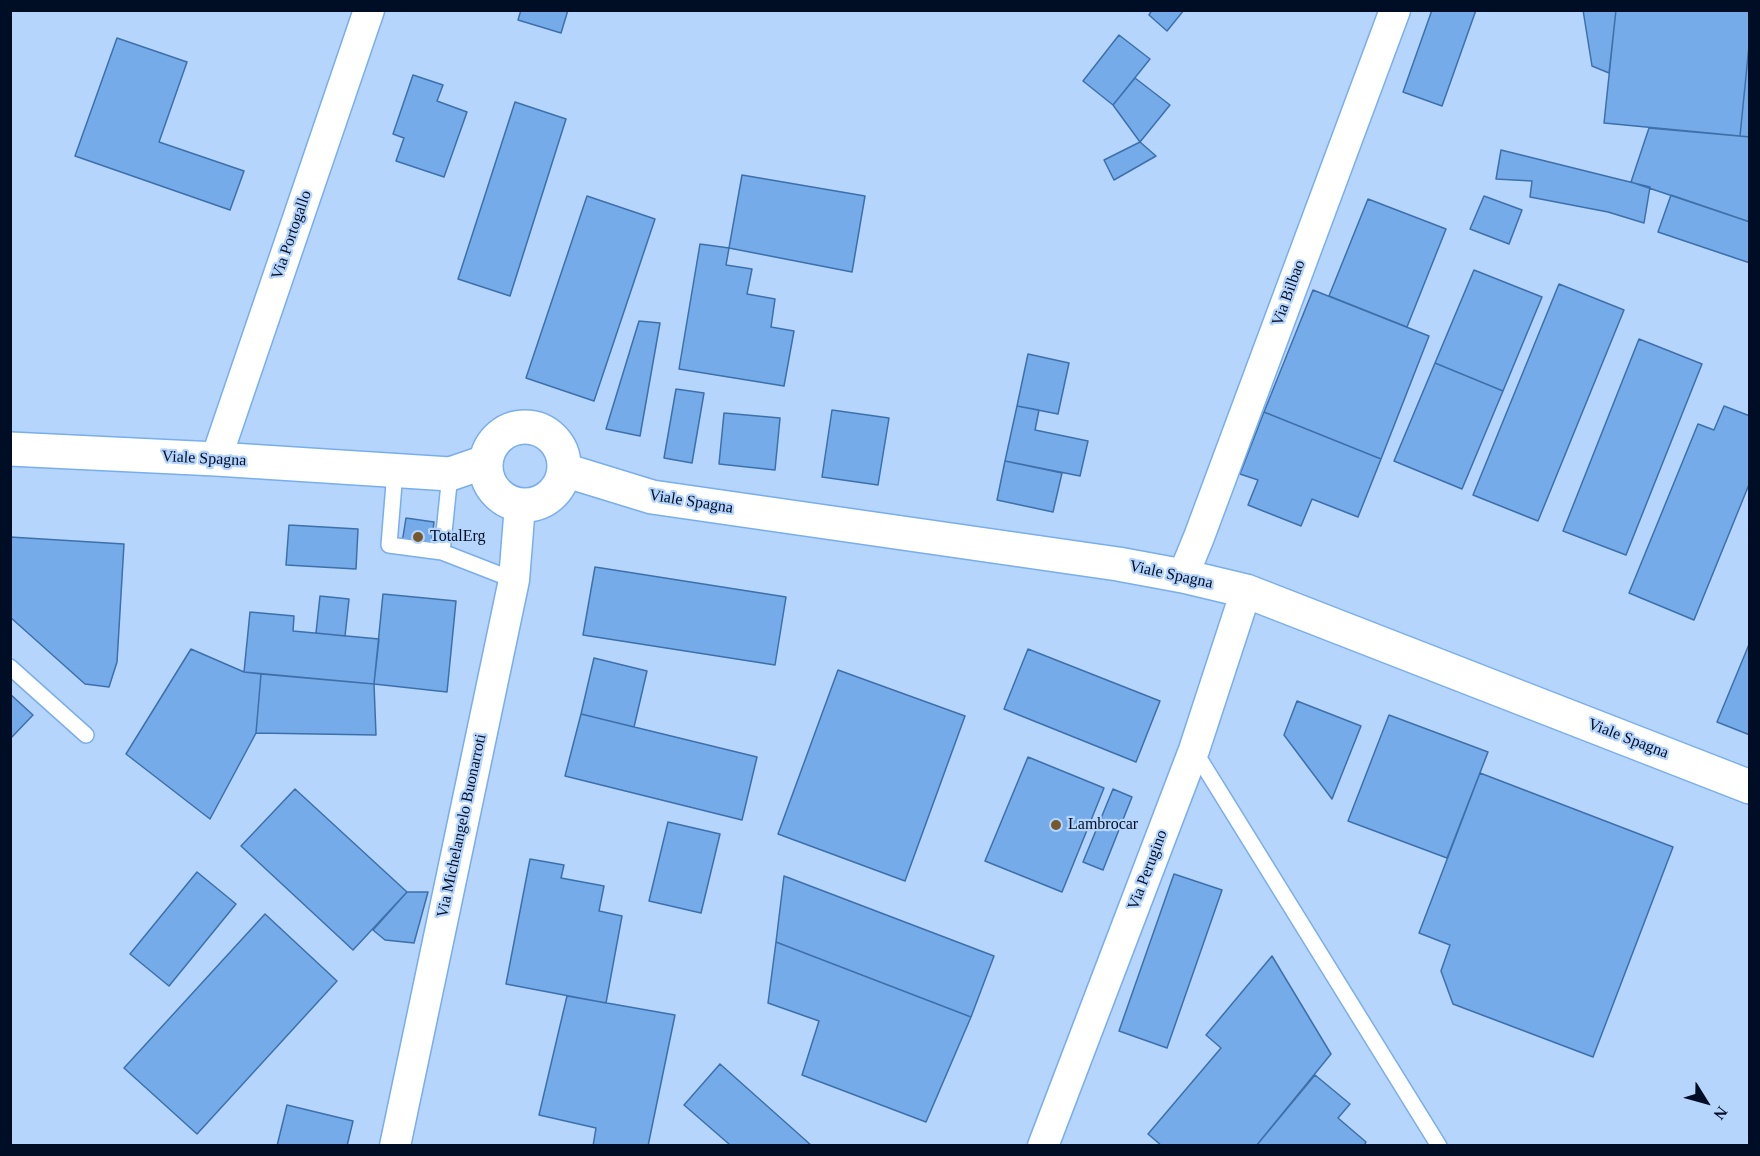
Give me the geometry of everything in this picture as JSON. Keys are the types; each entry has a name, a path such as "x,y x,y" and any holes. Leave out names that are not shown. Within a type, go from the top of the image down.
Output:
{"street":[{"name":"Via Portogallo","path":"216,459 369,10"},
{"name":"Via Bilbao","path":"1183,576 1395,10"},
{"path":"516,427 529,427 552,436 564,458 564,470 561,482 554,493 532,505 520,505 508,502 490,486 485,462 488,450 505,432 516,427"},
{"name":"Viale Spagna","path":"17,451 216,459 450,474 485,462"},
{"name":"Viale Spagna","path":"564,470 652,497 1118,564 1246,591 1749,787"},
{"name":"Via Michelangelo Buonarroti","path":"395,1146 514,580 520,505"},
{"name":"Via Perugino","path":"1043,1146 1194,750 1246,591"}],"lane":[{"path":"395,471 389,545 442,552 514,580"},
{"path":"442,552 450,474"},
{"path":"10,667 86,735"},
{"path":"1194,750 1439,1146"}],"building":[{"path":"521,10 568,10 561,33 518,20"},
{"path":"1152,10 1184,10 1167,31 1149,15"},
{"path":"1432,10 1476,10 1442,106 1403,92"},
{"path":"1583,10 1616,10 1609,73 1592,66"},
{"path":"1616,10 1750,10 1750,36 1740,136 1604,123"},
{"path":"1119,35 1150,59 1113,105 1083,81"},
{"path":"1750,36 1750,137 1740,136"},
{"path":"117,38 187,62 159,142 244,171 230,210 75,156"},
{"path":"413,75 443,85 437,101 467,112 444,177 396,161 404,138 393,134"},
{"path":"1135,78 1170,105 1140,142 1113,105"},
{"path":"515,102 566,119 510,296 458,279"},
{"path":"1649,128 1750,137 1750,222 1631,182"},
{"path":"1140,142 1156,156 1114,180 1104,160"},
{"path":"1501,150 1650,187 1644,223 1608,212 1530,197 1532,181 1496,179"},
{"path":"742,175 865,196 852,272 729,248"},
{"path":"1671,195 1750,222 1750,263 1658,232"},
{"path":"587,196 655,219 594,401 526,378"},
{"path":"1484,196 1522,210 1509,244 1470,229"},
{"path":"1368,199 1446,229 1407,327 1329,296"},
{"path":"700,244 729,248 726,265 752,269 747,294 775,299 771,327 794,331 784,386 679,369"},
{"path":"1474,270 1542,297 1503,391 1435,363"},
{"path":"1559,284 1624,310 1538,521 1473,495"},
{"path":"1313,290 1429,336 1381,459 1264,412"},
{"path":"639,321 660,323 640,436 606,429"},
{"path":"1639,339 1702,364 1626,555 1563,531"},
{"path":"1028,354 1069,363 1058,414 1017,406"},
{"path":"1435,363 1503,391 1462,489 1394,461"},
{"path":"676,389 704,393 692,463 664,458"},
{"path":"1017,406 1039,410 1035,430 1088,441 1080,476 1005,461"},
{"path":"1724,406 1750,416 1750,482 1694,620 1629,593 1698,424 1714,430"},
{"path":"832,410 889,418 878,485 822,477"},
{"path":"1264,412 1381,459 1358,517 1312,499 1301,526 1248,505 1258,480 1240,474"},
{"path":"724,413 780,418 775,470 719,464"},
{"path":"1005,461 1062,473 1053,512 997,500"},
{"path":"406,518 434,522 430,553 401,549"},
{"path":"289,525 358,529 356,569 286,565"},
{"path":"10,537 124,544 117,662 109,687 85,684 10,617"},
{"path":"595,567 786,597 775,665 583,635"},
{"path":"383,594 456,601 447,692 374,684"},
{"path":"320,596 349,599 345,636 316,633"},
{"path":"250,612 294,616 293,631 379,639 374,684 244,672"},
{"path":"1750,642 1750,735 1717,722"},
{"path":"191,649 244,672 261,674 256,733 210,819 126,754"},
{"path":"1028,649 1160,701 1136,762 1004,709"},
{"path":"594,658 647,671 634,727 581,714"},
{"path":"838,670 965,716 905,881 778,834"},
{"path":"261,674 374,684 376,735 256,733"},
{"path":"10,694 33,715 10,739"},
{"path":"1297,701 1361,726 1332,799 1284,735"},
{"path":"581,714 757,757 742,820 565,776"},
{"path":"1389,715 1488,752 1447,858 1348,821"},
{"path":"1028,757 1104,788 1062,892 985,861"},
{"path":"1480,773 1673,847 1593,1057 1453,1004 1441,971 1450,945 1419,933"},
{"path":"295,789 407,892 353,950 241,846"},
{"path":"1113,789 1132,797 1103,870 1083,862"},
{"path":"668,822 720,834 701,913 649,901"},
{"path":"530,859 564,865 561,878 604,886 599,911 622,916 606,1003 506,984"},
{"path":"197,872 236,904 169,986 130,954"},
{"path":"1174,874 1222,890 1167,1048 1119,1031"},
{"path":"784,876 994,956 971,1017 776,942"},
{"path":"407,892 428,892 414,943 385,940 373,930"},
{"path":"265,914 337,981 197,1134 124,1068"},
{"path":"776,942 971,1017 926,1122 802,1075 819,1021 768,1003"},
{"path":"1272,956 1331,1054 1256,1146 1162,1146 1148,1134 1221,1048 1206,1035"},
{"path":"567,996 675,1015 648,1146 593,1146 596,1128 539,1115"},
{"path":"720,1064 812,1146 728,1146 729,1144 684,1105"},
{"path":"1315,1075 1350,1104 1338,1118 1366,1142 1364,1146 1256,1146"},
{"path":"287,1105 353,1121 347,1146 277,1146"}],"place":[{"name":"TotalErg","path":"418,537"},
{"name":"Lambrocar","path":"1056,825"}]}
